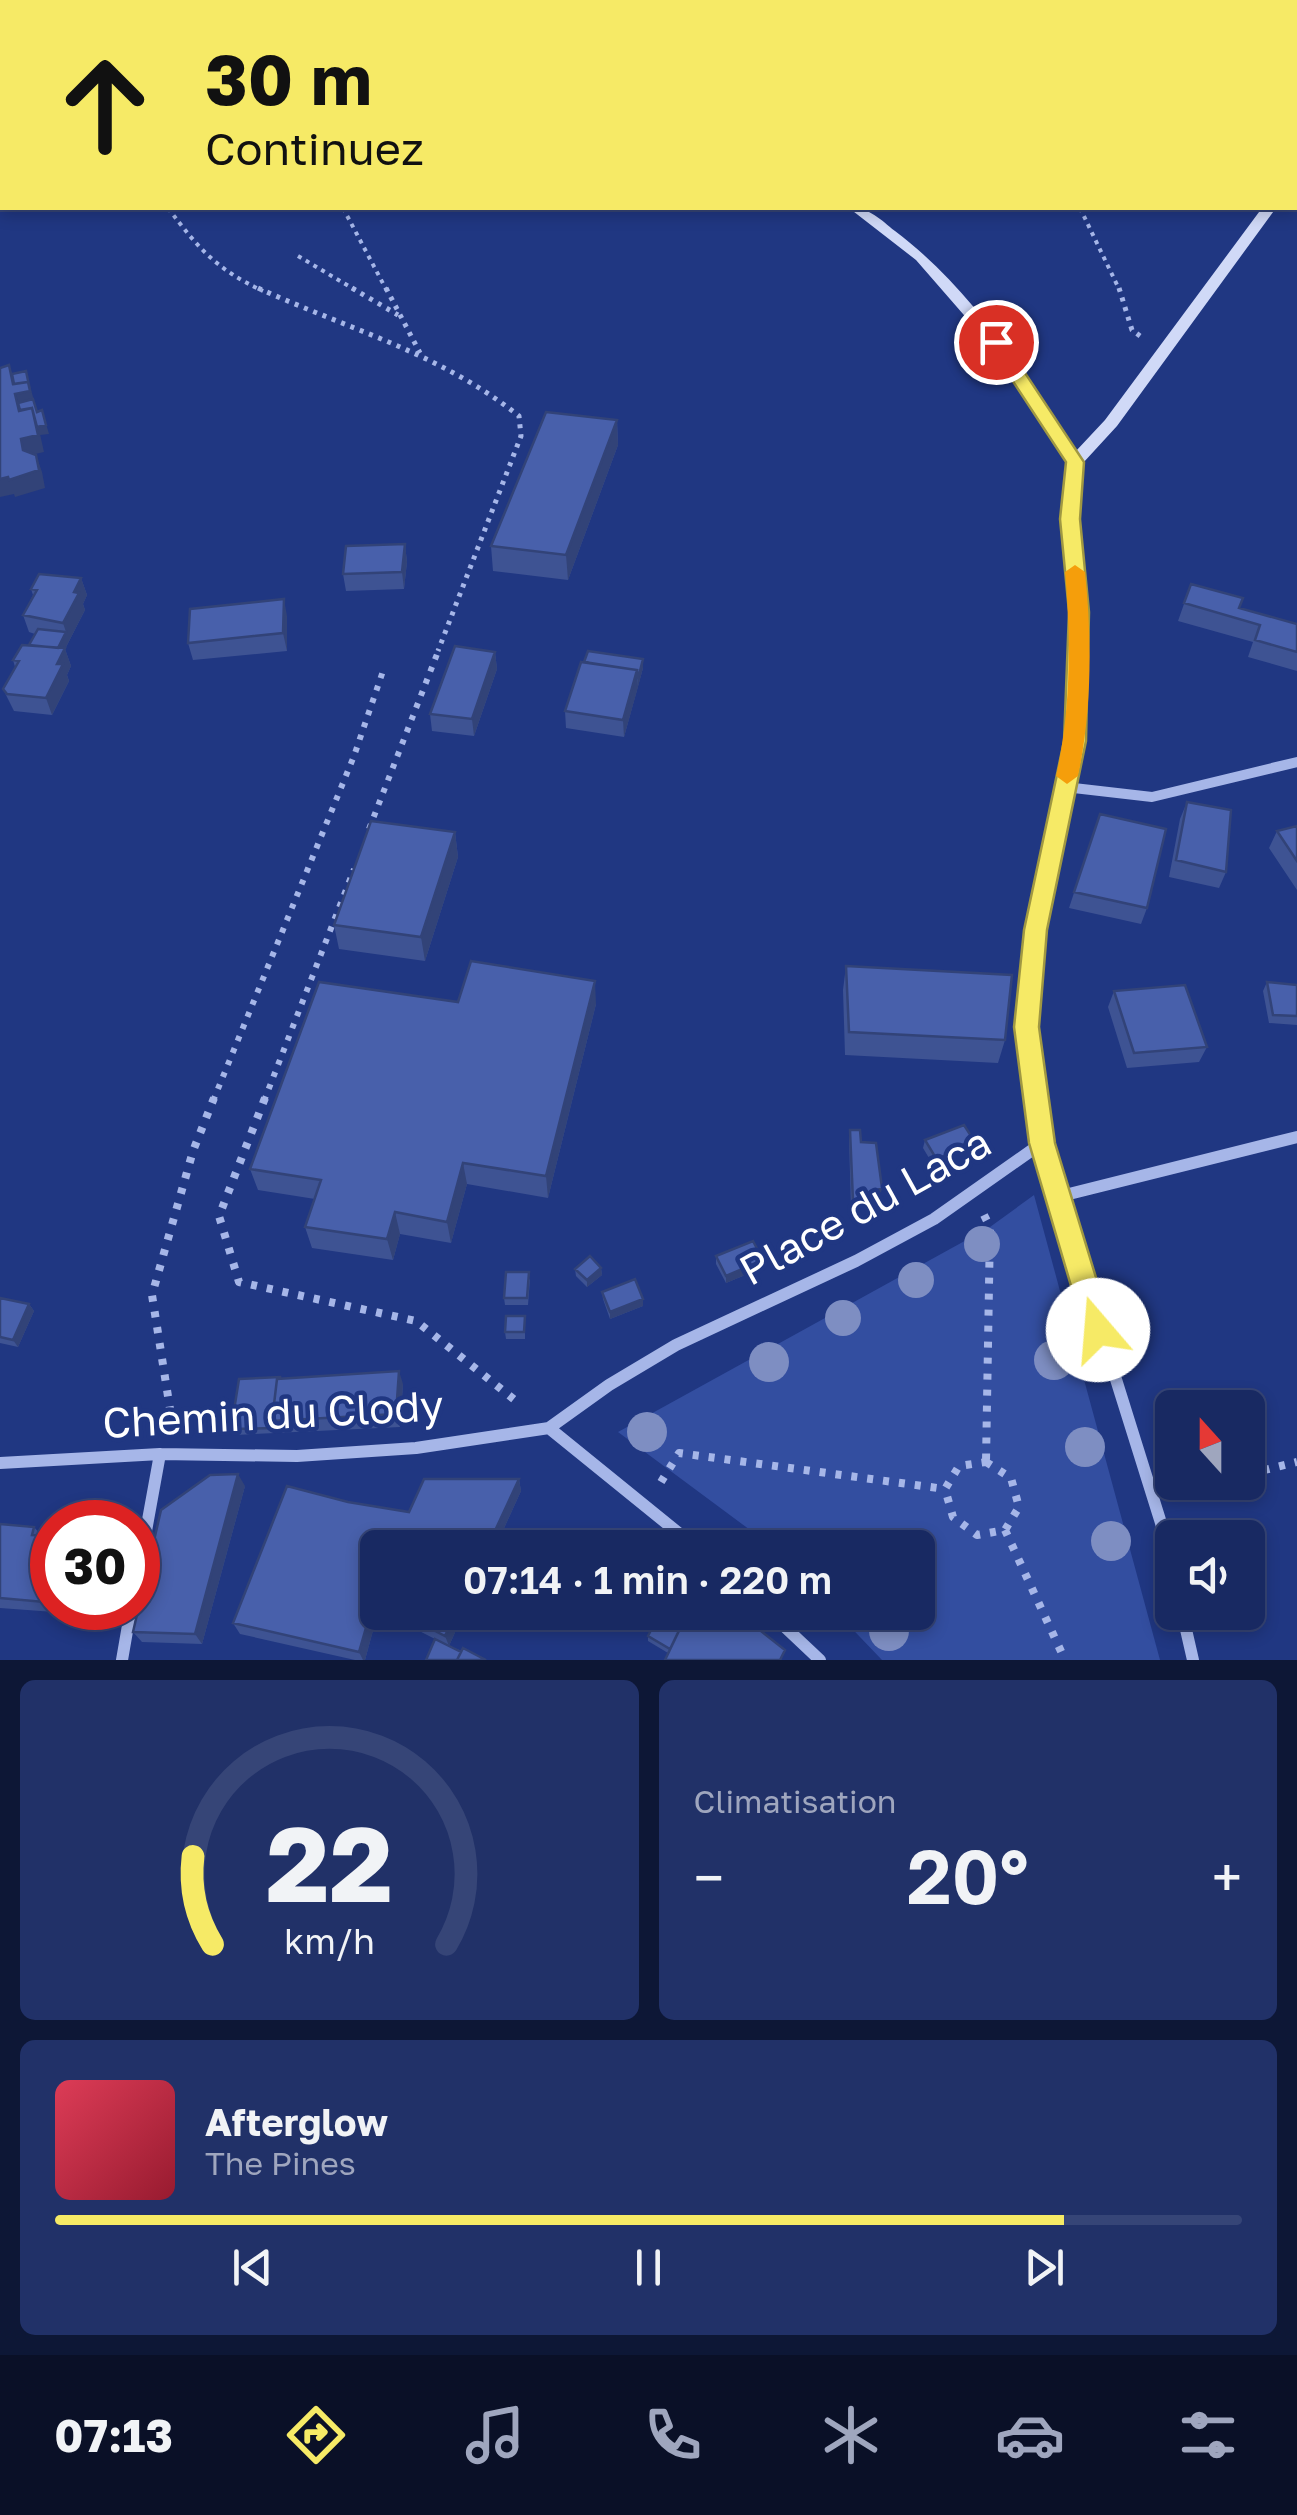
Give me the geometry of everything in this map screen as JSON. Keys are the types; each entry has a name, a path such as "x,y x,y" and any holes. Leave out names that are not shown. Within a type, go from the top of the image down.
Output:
{"street":[{"path":"859,210 921,257 996,342 1075,462"},
{"path":"1042,1143 1027,1027 1036,930 1075,741 1079,612 1070,519 1075,462 1111,423 1268,210"},
{"path":"1064,787 1152,797 1297,762"},
{"path":"1057,1197 1297,1137"},
{"name":"Place du Laca","path":"550,1428 609,1385 676,1345 856,1261 973,1194 1042,1143 1160,1520"},
{"path":"550,1428 677,1530"},
{"name":"Chemin du Clody","path":"0,1463 160,1454 317,1455 416,1448 550,1428"},
{"path":"152,1500 160,1454"},
{"path":"122,1660 128,1630"},
{"path":"789,1630 820,1660"},
{"path":"1186,1630 1193,1660"}],"path":[{"path":"169,210 202,254 229,274 421,354 497,396 519,416 521,436 367,836"},
{"path":"344,210 421,354"},
{"path":"1081,210 1116,278 1132,330 1164,350"},
{"path":"298,256 399,316"},
{"path":"177,1454 152,1295 194,1151 354,756 383,672"},
{"path":"360,854 218,1216 239,1282 416,1321 550,1428"},
{"path":"973,1194 990,1227 986,1462"},
{"path":"651,1507 666,1468 678,1453 945,1489"},
{"path":"986,1462 1011,1478 1019,1506 1005,1530 978,1535 953,1518 945,1489 959,1466 986,1462"},
{"path":"1265,1470 1297,1462"},
{"path":"1005,1530 1065,1660"}],"shaded area":[{"path":"1034,1195 1160,1660 882,1660 853,1630 935,1630 935,1530 750,1530 618,1432 990,1227"}],"building":[{"path":"9,365 13,384 28,382 30,391 15,394 19,411 32,408 38,435 21,439 23,450 36,455 39,470 9,480 0,479 0,368"},
{"path":"26,371 30,390 28,382 14,384 12,374"},
{"path":"33,399 37,412 42,410 46,425 37,427 32,408 20,410 18,403"},
{"path":"546,412 617,420 566,555 491,546"},
{"path":"405,544 402,572 343,574 346,546"},
{"path":"39,574 81,578 74,592 79,593 63,623 23,615 37,590 31,589"},
{"path":"1191,584 1243,598 1239,608 1297,624 1297,652 1255,640 1260,625 1184,603"},
{"path":"284,599 283,633 188,643 190,609"},
{"path":"38,629 66,632 58,648 29,645"},
{"path":"22,645 65,648 57,664 63,664 46,698 7,694 3,689 19,661 13,660"},
{"path":"455,646 495,652 472,719 430,714"},
{"path":"588,651 643,659 638,679 637,670 584,662"},
{"path":"581,662 637,670 623,720 565,711"},
{"path":"1187,802 1231,810 1226,872 1176,860"},
{"path":"1100,814 1166,829 1147,908 1074,892"},
{"path":"371,821 455,832 421,937 334,925"},
{"path":"1297,826 1297,861 1277,831"},
{"path":"471,961 595,981 546,1176 463,1163 447,1222 395,1212 387,1239 305,1227 321,1180 250,1169 319,982 458,1002"},
{"path":"846,966 1012,975 1005,1040 849,1032"},
{"path":"1267,982 1297,985 1297,1016 1273,1015"},
{"path":"1185,985 1207,1047 1134,1053 1114,991"},
{"path":"964,1125 973,1139 937,1160 925,1140"},
{"path":"850,1130 860,1130 861,1142 876,1143 882,1188 853,1201"},
{"path":"753,1241 763,1260 726,1276 716,1256"},
{"path":"590,1256 601,1268 587,1280 575,1269"},
{"path":"506,1272 529,1272 527,1298 504,1298"},
{"path":"635,1279 643,1299 610,1312 602,1292"},
{"path":"0,1298 29,1304 13,1340 0,1337"},
{"path":"506,1316 525,1316 524,1332 505,1332"},
{"path":"399,1371 396,1414 272,1421 277,1379"},
{"path":"280,1377 274,1428 231,1429 239,1379"},
{"path":"238,1474 195,1634 133,1632 160,1630 161,1510 210,1475"},
{"path":"424,1479 519,1479 495,1530 360,1530 360,1630 365,1630 359,1652 233,1623 287,1486 409,1512"},
{"path":"0,1524 30,1527 30,1601 0,1598"},
{"path":"651,1630 679,1630 670,1649 648,1636"},
{"path":"679,1630 760,1630 785,1650 780,1660 665,1660"},
{"path":"435,1639 461,1652 457,1660 426,1660"},
{"path":"463,1648 486,1660 457,1660"}],"slow traffic":[{"path":"1067,776 1075,741 1079,612 1075,572"}],"route":[{"path":"996,342 1075,462 1070,519 1079,612 1075,741 1036,930 1027,1027 1042,1143 1098,1330"}]}
